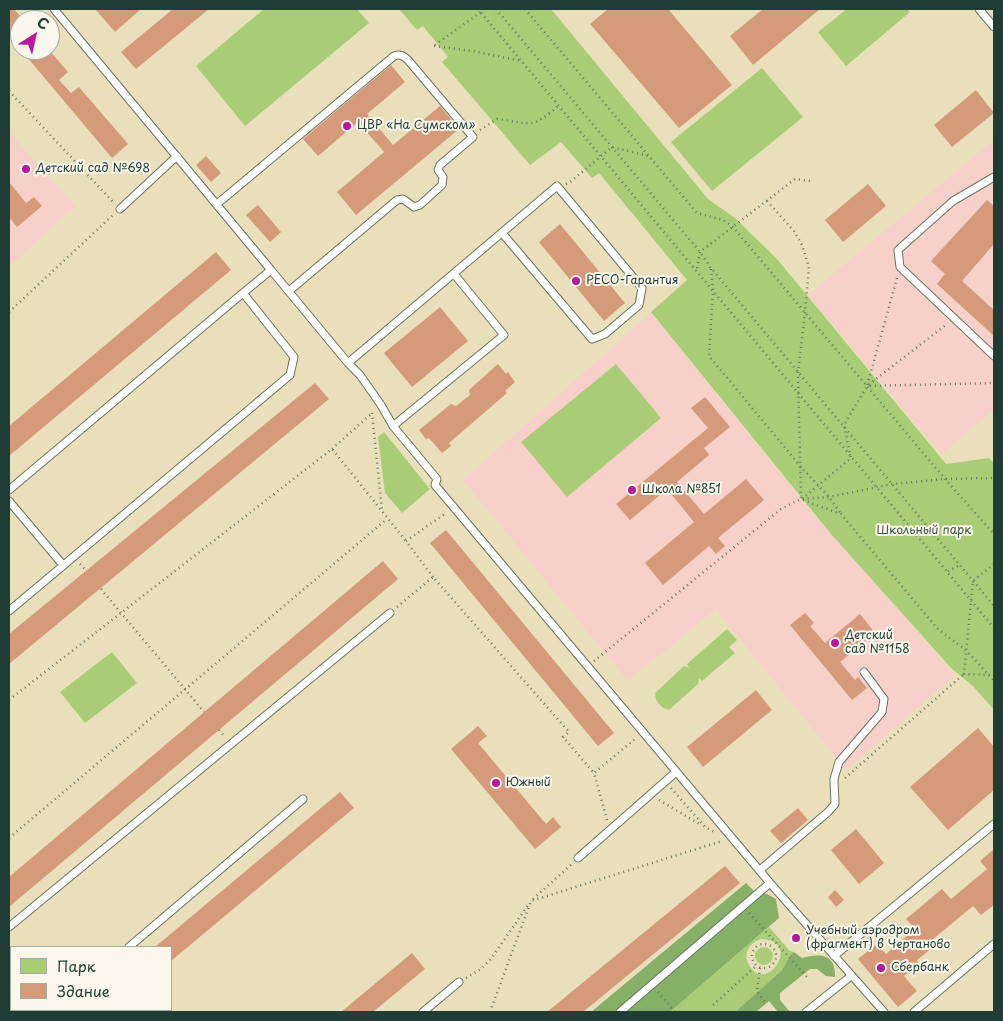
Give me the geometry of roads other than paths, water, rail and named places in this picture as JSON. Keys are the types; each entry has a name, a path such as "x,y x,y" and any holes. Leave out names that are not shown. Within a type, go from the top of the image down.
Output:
{"lane":[{"path":"54,9 348,363 360,375 382,404 392,426 437,479 435,485 454,508 770,883 884,1012"},
{"path":"979,9 994,27"},
{"path":"217,204 394,56 403,55 408,60 473,137 440,165 438,170 443,177 442,185 420,205 414,206 403,198 398,200 289,291"},
{"path":"120,209 177,156"},
{"path":"994,177 953,201 898,250 900,267 994,356"},
{"path":"348,363 557,186 642,288 639,305 605,334 592,339 502,233"},
{"path":"9,490 272,270"},
{"path":"392,426 504,335 454,274"},
{"path":"9,610 290,374 294,357 243,294"},
{"path":"9,501 63,565"},
{"path":"9,927 390,613"},
{"path":"760,870 835,804 834,780 840,762 882,712 884,699 864,672"},
{"path":"578,858 676,772"},
{"path":"130,946 303,799"},
{"path":"834,956 994,824"},
{"path":"620,1012 770,883"},
{"path":"914,1012 994,944"},
{"path":"806,1012 851,976"},
{"path":"422,1012 459,982"}],"place":[{"name":"ЦВР «На Сумском»","path":"347,126"},
{"name":"Детский сад №698","path":"26,169"},
{"name":"РЕСО-Гарантия","path":"576,281"},
{"name":"Школа №851","path":"632,490"},
{"name":"Детский сад №1158","path":"835,643"},
{"name":"Южный","path":"496,783"},
{"name":"Учебный аэродром (фрагмент) в Чертаново","path":"796,938"},
{"name":"Сбербанк","path":"881,968"}],"park label":[{"name":"Школьный парк","path":"924,531"}]}
